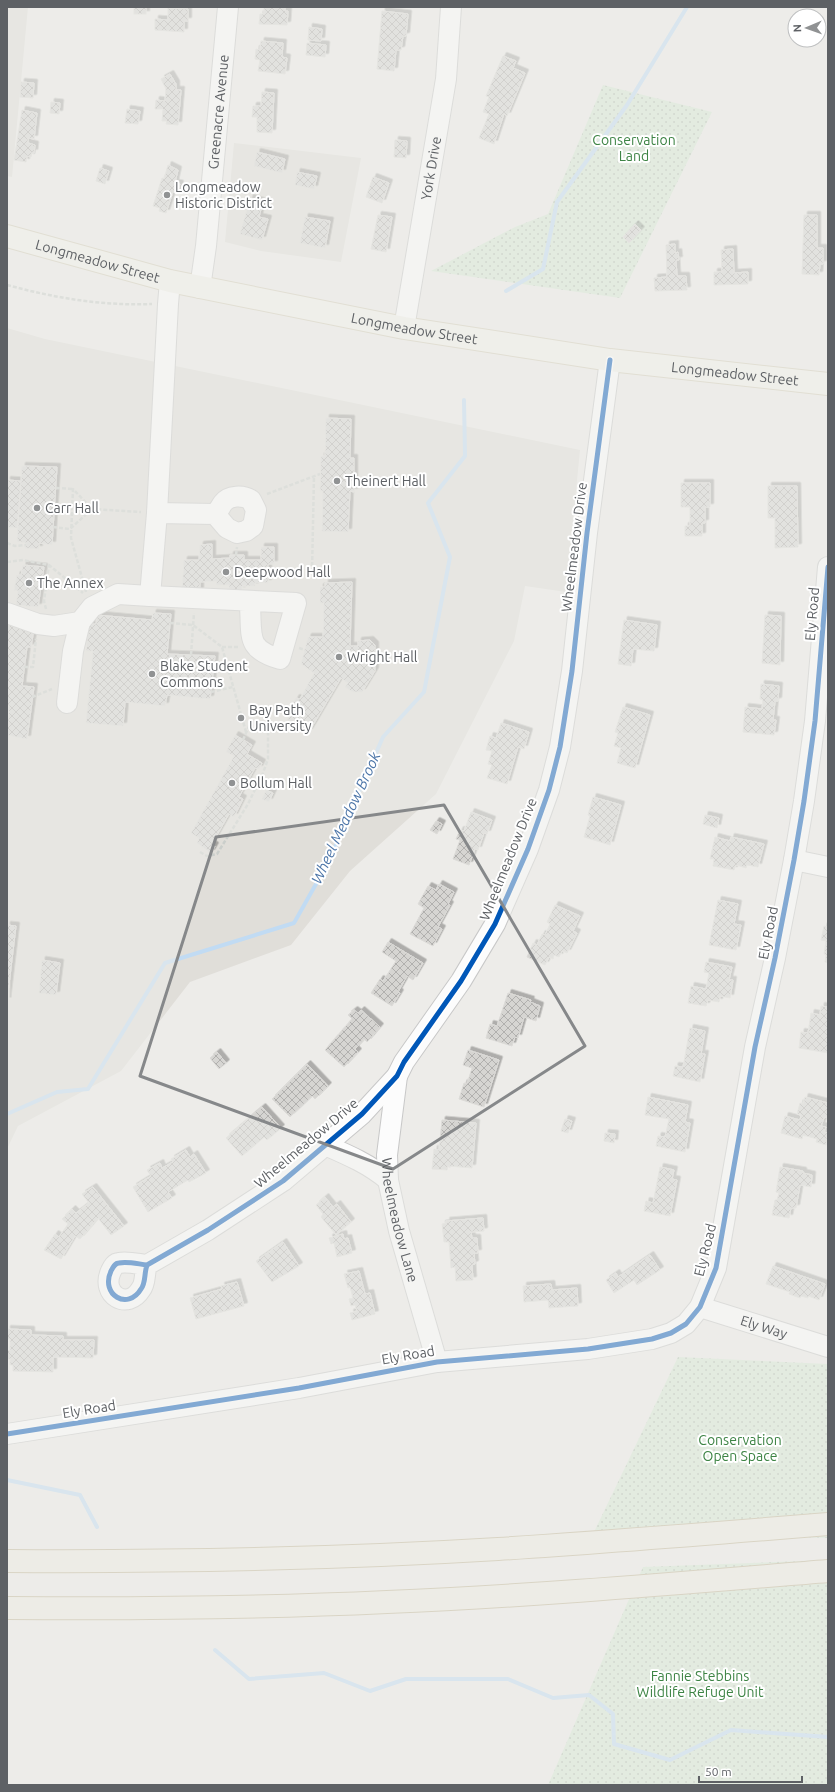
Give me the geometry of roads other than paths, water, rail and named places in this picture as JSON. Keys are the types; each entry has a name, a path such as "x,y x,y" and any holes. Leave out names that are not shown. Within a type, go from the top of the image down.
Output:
{"highway":[{"path":"7,1561 177,1561 390,1555 581,1543 828,1524"},
{"path":"7,1608 172,1608 386,1602 555,1592 828,1571"}],"main road":[{"name":"Longmeadow Street","path":"7,236 200,288 404,328 610,360 828,384"}],"street":[{"name":"Greenacre Avenue","path":"200,288 206,246 228,7"},
{"name":"York Drive","path":"404,328 446,79 451,7"},
{"path":"150,596 170,281"},
{"name":"Wheelmeadow Drive","path":"147,1265 256,1200 283,1181 362,1114 397,1076 404,1062 461,981 495,924 528,850 549,790 560,747 572,671 587,532 610,360"},
{"path":"156,514 215,514 229,530 237,534 251,528 255,523 256,510 251,500 239,497 224,501 215,514"},
{"name":"Ely Road","path":"7,1434 299,1388 437,1362 557,1352 652,1338 670,1333 686,1324 700,1306 716,1268 755,1047 775,958 794,860 804,802 815,721 828,567"},
{"path":"67,703 73,651 80,622 92,607 118,594 246,602"},
{"path":"7,613 46,625 80,622"},
{"path":"794,860 828,867"},
{"name":"Wheelmeadow Lane","path":"397,1076 387,1155 388,1180 399,1230 437,1362"},
{"name":"Wheelmeadow Drive","path":"325,1145 356,1158 372,1167 388,1180"},
{"name":"Ely Way","path":"700,1306 828,1346"}],"waterway":[{"name":"Wheel Meadow Brook","path":"506,291 543,269 557,202 627,105 687,7"},
{"name":"Wheel Meadow Brook","path":"7,1114 57,1092 88,1089 165,963 294,923 329,861 383,737 424,692 450,557 428,503 465,456 464,400"},
{"name":"Wheel Meadow Brook","path":"7,1480 80,1495 97,1527"},
{"name":"Wheel Meadow Brook","path":"215,1650 249,1679 324,1673 370,1691 406,1679 508,1679 553,1698 589,1695 613,1714 614,1744 670,1760 731,1730 828,1737"}],"place":[{"name":"Longmeadow Historic District","path":"167,195"},
{"name":"Theinert Hall","path":"337,481"},
{"name":"Carr Hall","path":"37,508"},
{"name":"Deepwood Hall","path":"226,572"},
{"name":"The Annex","path":"29,583"},
{"name":"Wright Hall","path":"339,657"},
{"name":"Blake Student Commons","path":"152,674"},
{"name":"Bay Path University","path":"241,718"},
{"name":"Bollum Hall","path":"232,783"}],"park label":[{"name":"Conservation Land","path":"634,148"},
{"name":"Conservation Open Space","path":"740,1448"},
{"name":"Fannie Stebbins Wildlife Refuge Unit","path":"700,1684"}]}
